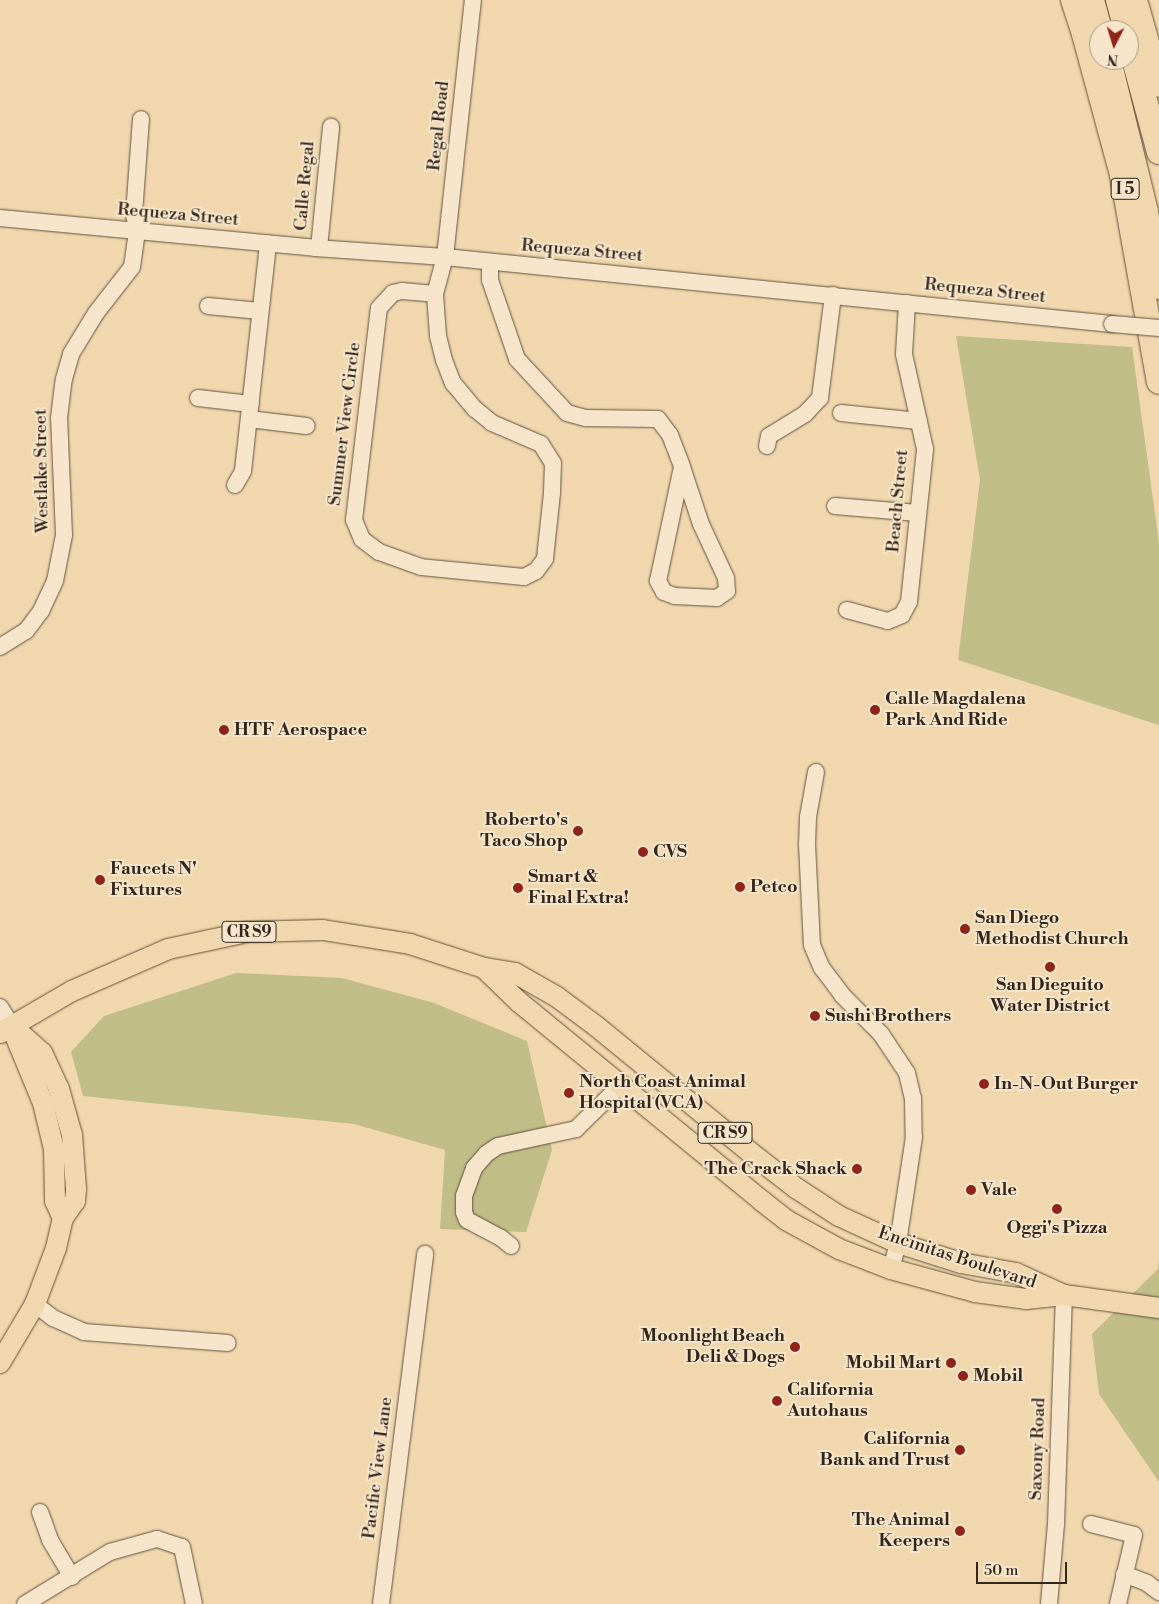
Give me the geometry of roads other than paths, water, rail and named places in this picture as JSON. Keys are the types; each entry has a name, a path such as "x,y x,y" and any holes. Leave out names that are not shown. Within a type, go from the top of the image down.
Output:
{"highway":[{"name":"I 5","path":"1072,0 1084,34 1122,175 1159,382"},
{"path":"1092,0 1097,20"},
{"path":"1118,0 1123,20"},
{"path":"1136,0 1159,85"},
{"path":"1111,70 1146,212 1159,287"},
{"path":"1137,70 1159,152"}],"main road":[{"name":"Encinitas Boulevard","path":"6,1030 72,991 135,962 168,949 247,932 331,932 410,944 484,968 515,973 557,997 596,1026 693,1107 796,1188 839,1216 898,1243 961,1263 1016,1273 1064,1295"},
{"name":"Encinitas Boulevard","path":"484,968 519,1002 786,1220 839,1249 891,1269 985,1293 1026,1299 1064,1295 1159,1308"},
{"path":"0,1363 35,1304 56,1248 63,1218 56,1201 54,1148 43,1103 6,1030"}],"street":[{"name":"Regal Road","path":"445,257 473,0"},
{"name":"Westlake Street","path":"0,647 26,631 41,611 56,581 64,535 59,418 64,379 71,354 96,313 132,267 137,231 134,214 141,119"},
{"name":"Calle Regal","path":"319,248 331,127"},
{"name":"Requeza Street","path":"0,218 319,248 445,257 1159,328"},
{"path":"235,485 243,471 268,243"},
{"name":"Summer View Circle","path":"435,294 402,291 393,293 379,308 354,520 362,539 379,552 421,567 524,577 536,571 545,559 553,463 541,444 492,423 475,409 453,383 444,360 438,336 435,294 445,257"},
{"path":"490,262 490,280 517,359 568,413 586,418 658,419 670,435 682,467 701,524 726,578 727,591 717,598 675,596 664,592 658,580 682,467"},
{"path":"767,446 769,436 805,414 820,398 833,296"},
{"name":"Beach Street","path":"848,610 888,621 902,615 909,602 925,449 904,354 907,303"},
{"path":"208,306 260,311"},
{"path":"198,398 307,426"},
{"path":"841,413 919,421"},
{"path":"835,506 918,513"},
{"path":"816,772 808,817 807,844 812,945 822,968 842,995 882,1034 907,1074 913,1098 914,1137 898,1243 891,1269"},
{"path":"0,1007 6,1030"},
{"path":"511,1246 501,1238 467,1220 464,1212 464,1196 474,1168 486,1154 498,1146 576,1129 622,1085"},
{"name":"Pacific View Lane","path":"381,1604 425,1254"},
{"name":"Saxony Road","path":"1049,1604 1056,1524 1064,1295"},
{"path":"35,1304 53,1318 84,1332 228,1343"},
{"path":"40,1512 50,1540 72,1577"},
{"path":"1091,1524 1134,1535 1118,1604"},
{"path":"25,1604 110,1552 158,1539 182,1547 194,1604"},
{"path":"1124,1574 1147,1583 1159,1592"}],"place":[{"name":"Calle Magdalena Park And Ride","path":"875,710"},
{"name":"HTF Aerospace","path":"224,730"},
{"name":"Roberto's Taco Shop","path":"578,831"},
{"name":"CVS","path":"643,852"},
{"name":"Faucets N' Fixtures","path":"100,880"},
{"name":"Petco","path":"740,887"},
{"name":"Smart & Final Extra!","path":"518,888"},
{"name":"San Diego Methodist Church","path":"965,929"},
{"name":"San Dieguito Water District","path":"1050,967"},
{"name":"Sushi Brothers","path":"815,1016"},
{"name":"In-N-Out Burger","path":"984,1084"},
{"name":"North Coast Animal Hospital (VCA)","path":"569,1093"},
{"name":"The Crack Shack","path":"857,1169"},
{"name":"Vale","path":"971,1190"},
{"name":"Oggi's Pizza","path":"1057,1209"},
{"name":"Moonlight Beach Deli & Dogs","path":"795,1347"},
{"name":"Mobil Mart","path":"951,1363"},
{"name":"Mobil","path":"963,1376"},
{"name":"California Autohaus","path":"777,1401"},
{"name":"California Bank and Trust","path":"960,1450"},
{"name":"The Animal Keepers","path":"960,1531"}]}
